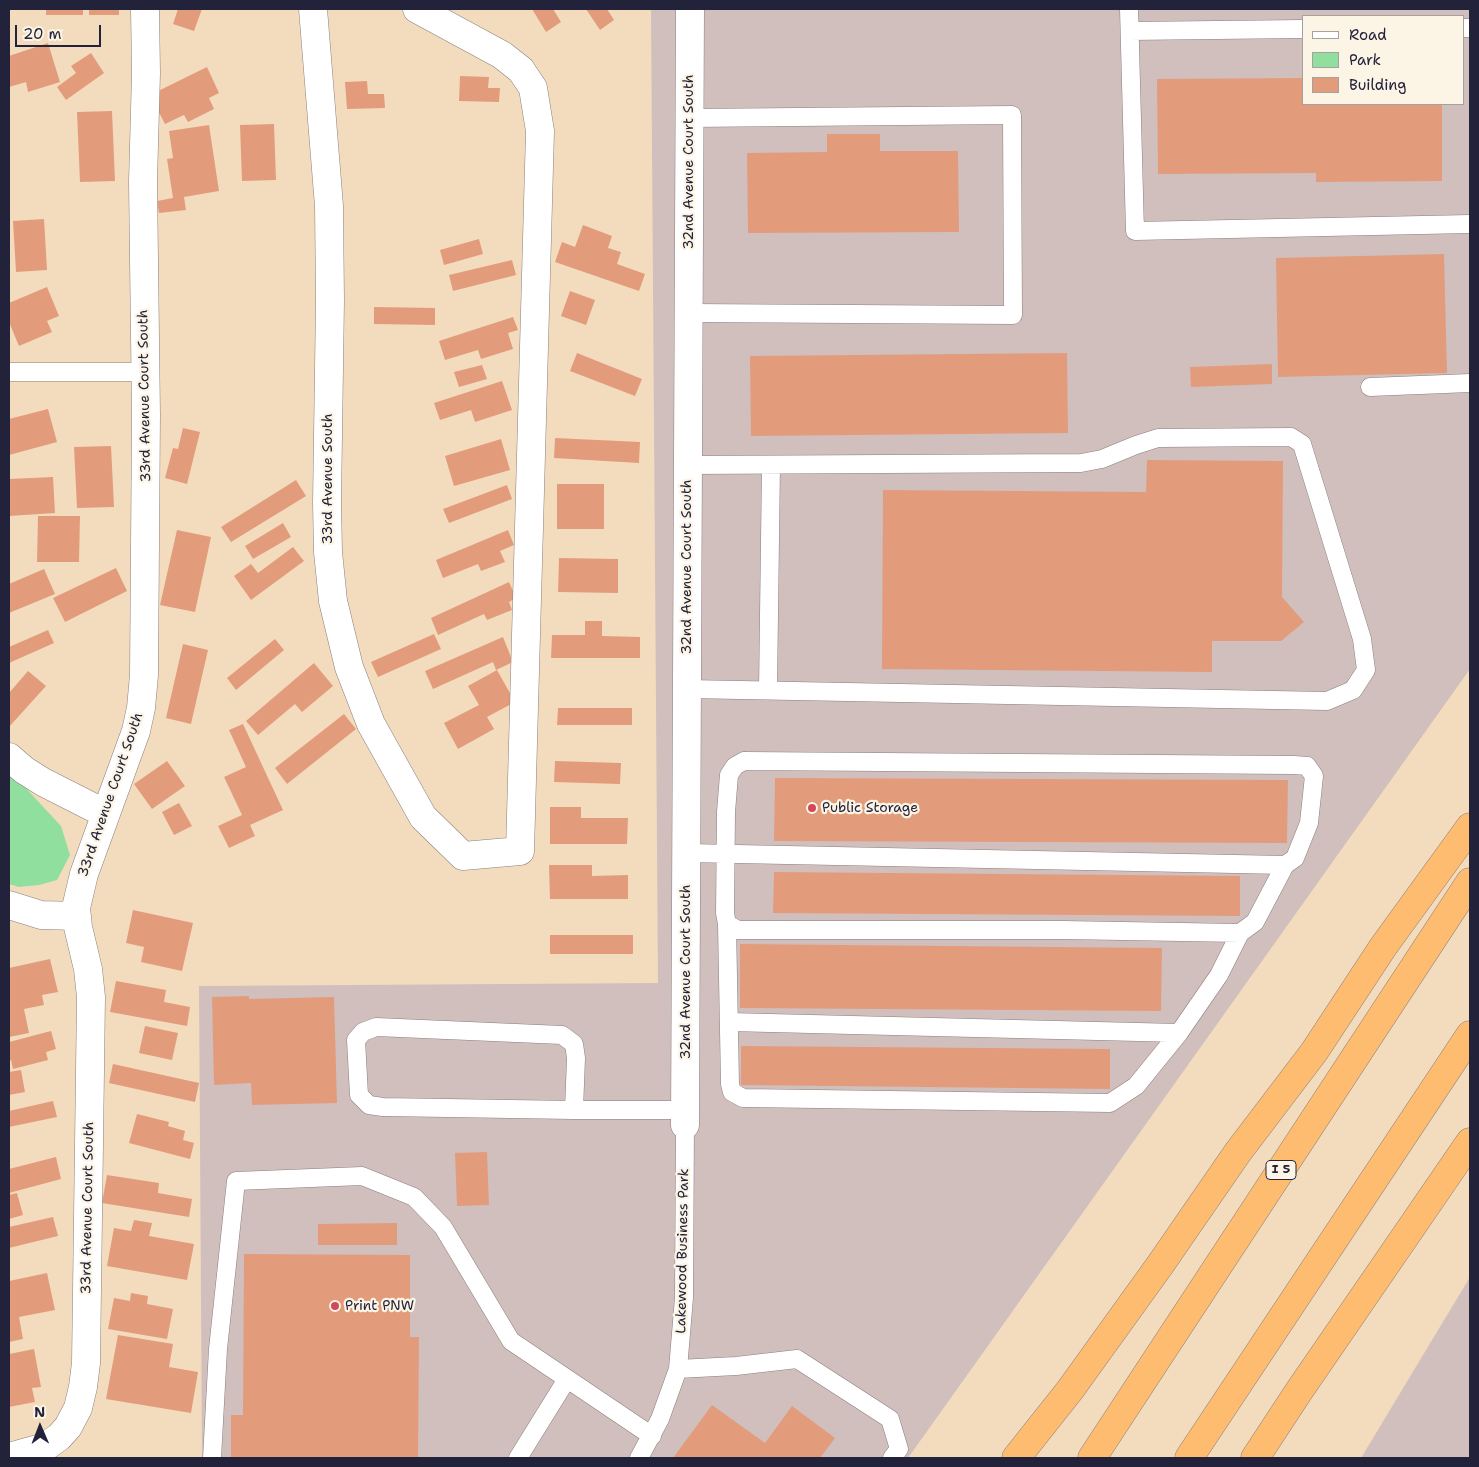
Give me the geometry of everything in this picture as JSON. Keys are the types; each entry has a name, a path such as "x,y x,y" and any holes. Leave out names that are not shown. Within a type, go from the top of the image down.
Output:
{"highway":[{"path":"1016,1458 1070,1390 1238,1152 1314,1052 1383,947 1470,827"},
{"name":"I 5","path":"1092,1458 1470,882"},
{"path":"1189,1458 1470,1035"},
{"path":"1255,1458 1470,1142"}],"street":[{"name":"33rd Avenue Court South","path":"9,1457 45,1447 59,1437 68,1427 78,1408 84,1387 88,1279 91,997 88,969 76,916 77,901 84,874 136,731 143,688 146,627 143,190 146,73 145,9"},
{"name":"33rd Avenue South","path":"313,9 329,206 330,300 327,503 328,552 333,601 349,666 371,724 423,817 463,856 520,850 540,166 539,117 533,88 526,75 516,65 490,48 417,9"},
{"name":"32nd Avenue Court South","path":"685,1118 690,9"},
{"path":"9,757 24,770 43,782 106,814"},
{"path":"9,905 41,916 76,916"}],"lane":[{"path":"1129,9 1135,231 1470,224"},
{"path":"1130,31 1302,30"},
{"path":"688,312 1013,314 1012,115 689,118"},
{"path":"9,372 145,372"},
{"path":"1370,387 1470,383"},
{"path":"687,689 1327,701 1353,690 1366,670 1362,639 1302,444 1291,437 1158,438 1102,459 1081,463 688,465"},
{"path":"768,690 771,464"},
{"path":"744,761 1306,766 1314,776 1308,823 1295,858 1285,865 1255,922 1240,933 1219,975 1180,1033 1136,1086 1110,1103 743,1098 732,1092 730,1084 727,924 725,913 726,812 729,775 735,766 744,761"},
{"path":"686,853 1285,865"},
{"path":"727,924 738,930 1063,930 1240,933"},
{"path":"729,1022 1180,1033"},
{"path":"574,1110 576,1058 574,1044 562,1035 376,1027 363,1032 356,1040 359,1095 369,1105 383,1108 574,1110 685,1118"},
{"name":"Lakewood Business Park","path":"639,1458 652,1436 663,1411 678,1369 684,1298 685,1118"},
{"path":"212,1458 218,1349 236,1182 362,1176 414,1197 443,1227 511,1341 652,1436"},
{"path":"678,1369 736,1366 797,1359 890,1419 899,1449 892,1458"},
{"path":"518,1458 566,1378"}],"shaded area":[{"path":"651,9 1470,9 1470,669 908,1458 202,1458 199,986 658,983"},
{"path":"1470,1277 1470,1458 1361,1458"}],"green space":[{"path":"9,770 61,826 70,855 57,880 39,885 19,887 9,884"}],"building":[{"path":"46,9 83,9 83,15 46,15"},
{"path":"89,9 119,9 119,15 89,15"},
{"path":"178,9 202,9 194,31 173,24"},
{"path":"532,9 553,9 561,22 546,32"},
{"path":"586,9 607,9 614,20 600,30"},
{"path":"48,43 60,82 28,92 26,82 9,87 9,56"},
{"path":"91,53 104,73 66,100 57,87 76,73 71,66"},
{"path":"207,67 219,93 209,98 214,109 188,122 184,115 165,124 150,95"},
{"path":"460,76 489,77 488,88 500,88 499,102 459,101"},
{"path":"1302,78 1302,105 1442,105 1442,181 1316,182 1316,173 1158,174 1157,79"},
{"path":"367,81 368,94 384,94 385,108 347,109 345,82"},
{"path":"112,111 115,181 80,182 77,112"},
{"path":"274,124 276,180 242,181 240,125"},
{"path":"209,125 219,191 184,197 186,210 159,213 157,201 173,198 167,159 173,158 169,131"},
{"path":"827,134 880,134 880,151 958,151 959,232 748,233 747,153 827,152"},
{"path":"44,219 47,270 16,272 13,221"},
{"path":"583,225 612,236 608,248 621,252 617,264 645,274 639,291 555,262 562,242 575,247"},
{"path":"479,239 483,254 444,265 440,250"},
{"path":"1444,254 1447,373 1278,377 1276,258"},
{"path":"512,260 516,275 453,291 449,275"},
{"path":"47,287 59,316 47,321 52,332 19,346 9,322 9,303"},
{"path":"570,291 595,300 586,325 561,316"},
{"path":"374,307 435,308 435,325 374,324"},
{"path":"513,317 518,330 508,333 513,349 481,359 478,350 445,360 439,341"},
{"path":"577,353 642,379 635,396 570,371"},
{"path":"1067,353 1068,433 751,436 750,356"},
{"path":"1272,364 1272,384 1191,387 1190,367"},
{"path":"482,365 487,379 459,387 454,372"},
{"path":"502,381 512,410 475,422 471,410 440,420 434,403"},
{"path":"48,409 57,442 9,455 9,419"},
{"path":"183,428 200,432 187,484 165,478 173,448 178,449"},
{"path":"555,438 640,442 639,463 554,458"},
{"path":"501,439 510,470 454,486 445,456"},
{"path":"111,446 114,507 77,508 74,447"},
{"path":"1147,460 1283,461 1282,597 1304,622 1281,641 1212,641 1212,672 882,669 883,490 1146,492"},
{"path":"53,477 55,513 9,516 9,479"},
{"path":"296,480 306,496 231,542 221,527"},
{"path":"557,484 604,484 604,529 557,529"},
{"path":"507,485 512,499 449,523 443,509"},
{"path":"38,516 80,516 79,562 37,562"},
{"path":"283,523 291,537 253,559 245,546"},
{"path":"177,530 211,537 195,612 160,605"},
{"path":"508,530 514,545 500,551 505,562 481,571 478,564 443,578 436,560"},
{"path":"293,547 304,561 251,600 234,576 251,564 258,573"},
{"path":"559,558 618,559 618,593 558,592"},
{"path":"116,568 127,591 65,622 53,598"},
{"path":"44,569 55,594 9,613 9,584"},
{"path":"509,582 516,598 509,602 512,610 487,620 484,614 438,635 431,618"},
{"path":"585,621 602,621 602,636 640,637 640,658 551,658 552,635 585,635"},
{"path":"48,630 54,643 9,663 9,647"},
{"path":"434,634 441,649 378,677 371,662"},
{"path":"503,637 513,662 496,670 493,662 433,689 425,671"},
{"path":"275,639 284,650 236,690 227,678"},
{"path":"183,644 208,650 191,724 166,718"},
{"path":"314,663 333,686 302,712 295,704 258,735 246,721"},
{"path":"497,670 515,702 487,717 494,729 458,749 444,723 479,705 468,686"},
{"path":"28,671 46,686 9,727 9,693"},
{"path":"558,708 632,708 632,725 557,725"},
{"path":"344,714 356,729 287,784 275,768"},
{"path":"243,724 283,810 250,825 255,836 229,848 218,826 242,815 224,777 246,767 229,730"},
{"path":"167,761 185,786 152,809 134,784"},
{"path":"555,761 621,763 620,784 554,782"},
{"path":"775,778 1288,780 1287,843 774,841"},
{"path":"179,803 192,826 174,835 162,812"},
{"path":"550,807 581,807 581,818 628,818 627,844 550,844"},
{"path":"549,865 592,865 592,876 628,875 628,899 550,899"},
{"path":"774,872 1240,876 1240,916 773,913"},
{"path":"133,910 193,923 182,971 141,962 144,947 126,943"},
{"path":"550,935 633,935 633,954 550,954"},
{"path":"740,944 1162,948 1161,1011 740,1008"},
{"path":"50,959 58,992 42,995 44,1005 24,1009 29,1033 9,1037 9,968"},
{"path":"116,981 166,990 164,1002 190,1007 187,1026 110,1012"},
{"path":"249,996 249,999 334,997 337,1103 252,1105 251,1083 214,1085 212,997"},
{"path":"145,1026 178,1033 172,1060 139,1053"},
{"path":"51,1031 56,1049 46,1052 48,1060 13,1069 11,1060 9,1061 9,1042"},
{"path":"741,1046 1110,1049 1110,1089 741,1085"},
{"path":"113,1064 199,1083 195,1102 109,1083"},
{"path":"21,1070 25,1092 9,1095 9,1072"},
{"path":"53,1101 57,1117 9,1127 9,1111"},
{"path":"137,1114 169,1122 168,1126 185,1131 183,1140 194,1143 190,1159 129,1143"},
{"path":"487,1152 489,1205 457,1206 455,1153"},
{"path":"56,1157 61,1179 9,1193 9,1169"},
{"path":"107,1175 159,1183 158,1193 192,1199 189,1217 102,1203"},
{"path":"17,1193 23,1215 9,1219 9,1195"},
{"path":"53,1217 58,1236 9,1248 9,1227"},
{"path":"134,1220 152,1223 149,1236 194,1244 187,1280 107,1266 114,1228 131,1231"},
{"path":"397,1223 397,1245 318,1245 318,1224"},
{"path":"244,1254 410,1255 410,1337 419,1337 418,1458 231,1458 231,1415 243,1415"},
{"path":"47,1273 55,1310 19,1317 23,1339 9,1342 9,1281"},
{"path":"131,1293 148,1296 147,1304 173,1309 167,1339 108,1329 114,1298 130,1301"},
{"path":"118,1335 173,1344 169,1367 198,1372 191,1413 106,1399"},
{"path":"34,1349 41,1387 32,1388 35,1402 9,1407 9,1354"},
{"path":"712,1405 765,1443 792,1406 835,1438 820,1458 673,1458"}],"place":[{"name":"Public Storage","path":"812,808"},
{"name":"Print PNW","path":"335,1306"}]}
